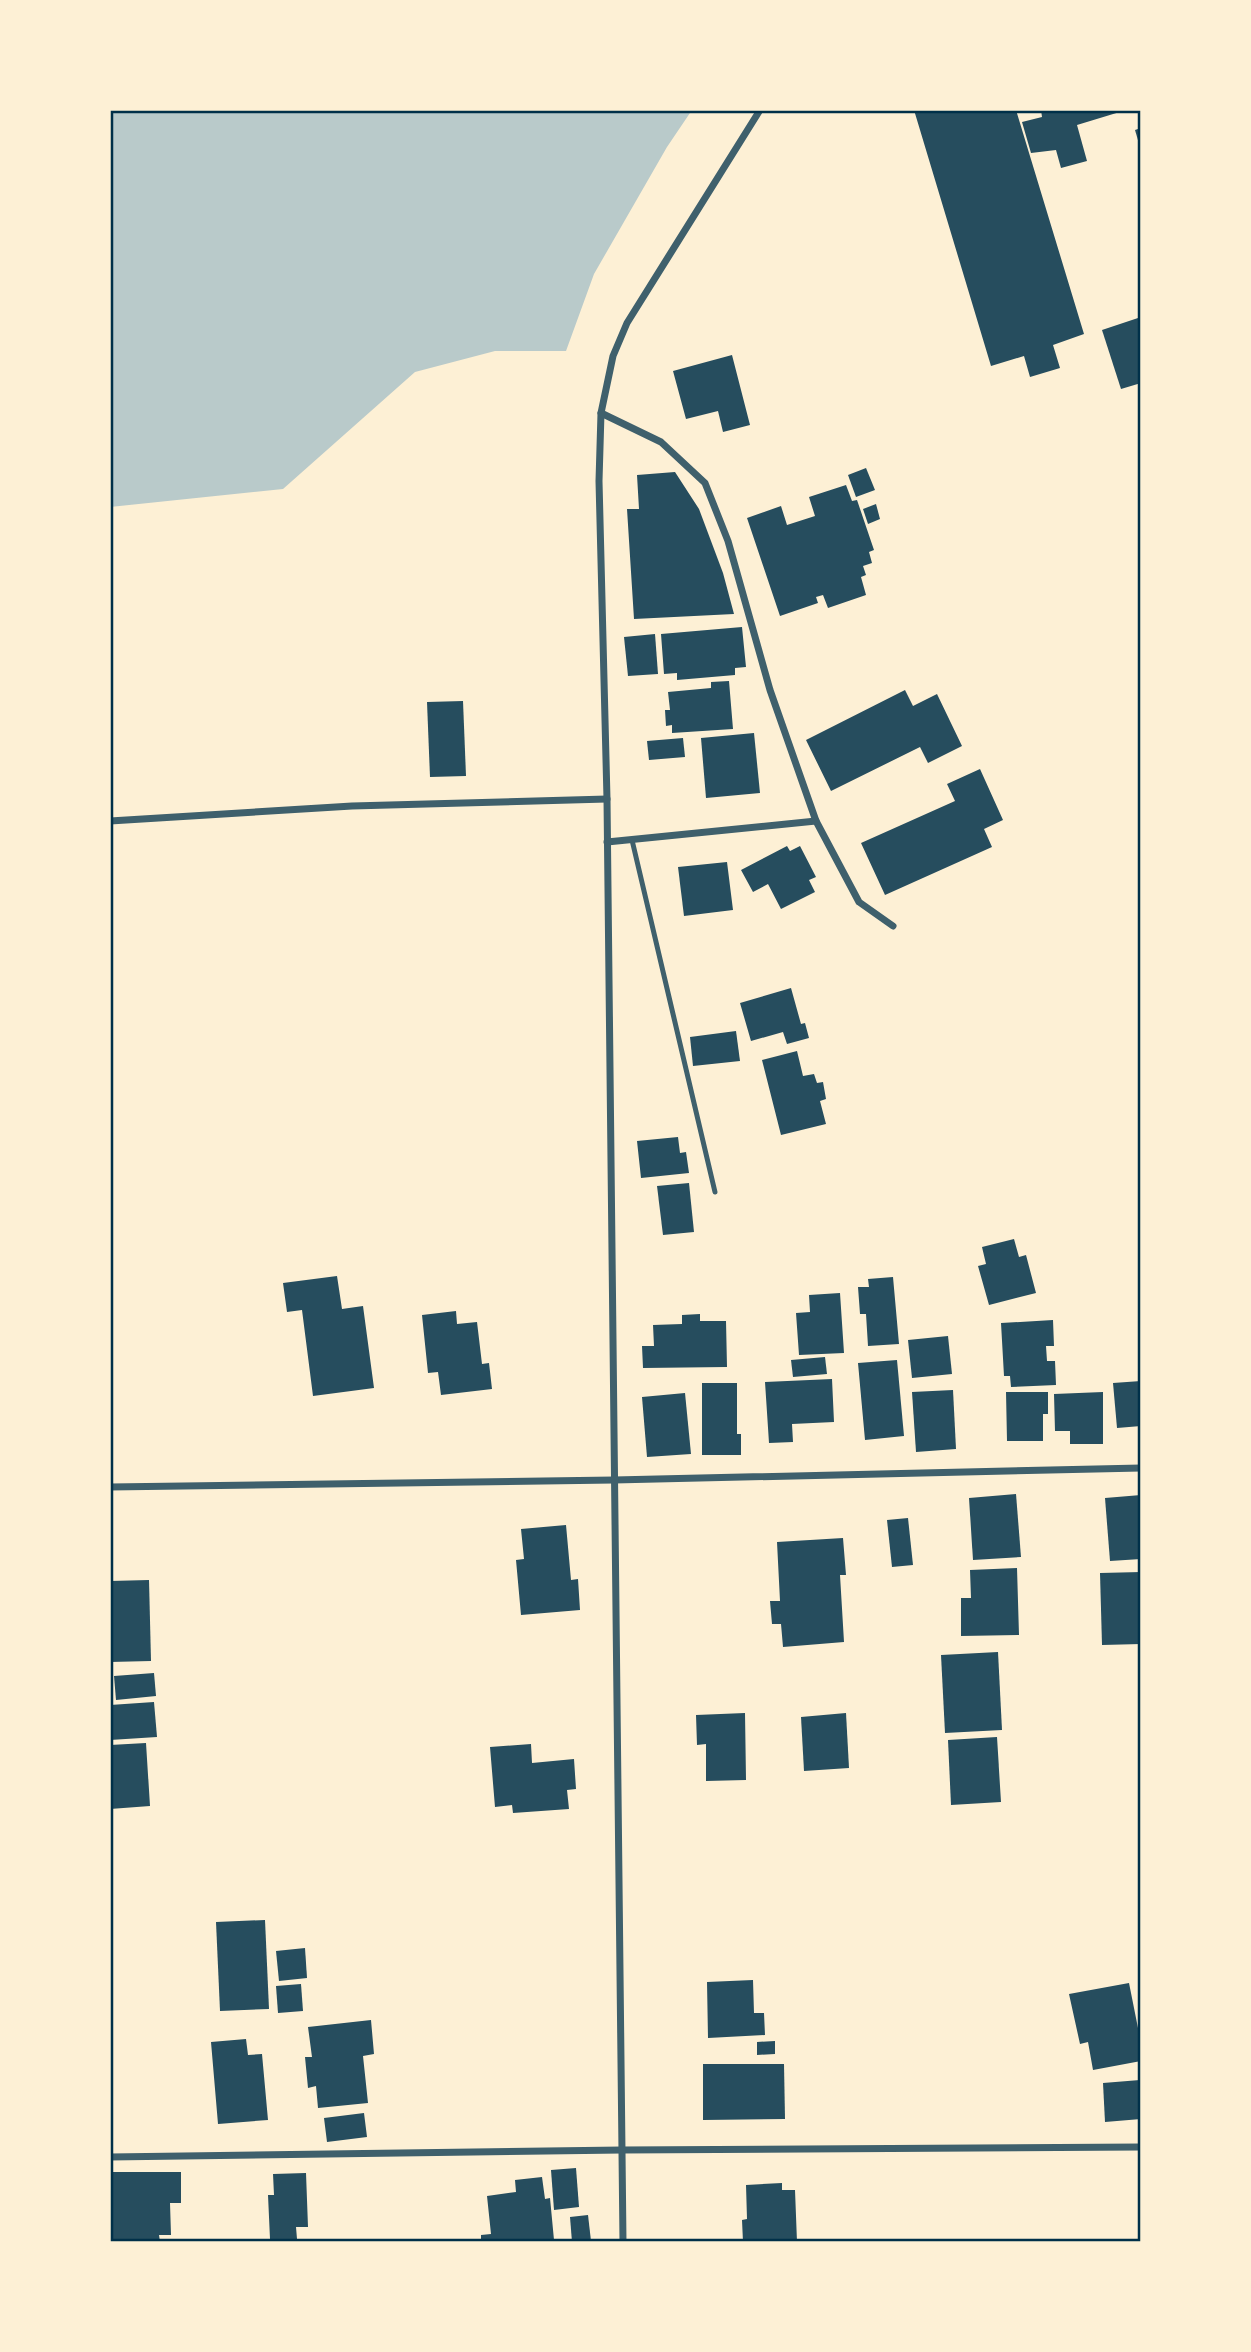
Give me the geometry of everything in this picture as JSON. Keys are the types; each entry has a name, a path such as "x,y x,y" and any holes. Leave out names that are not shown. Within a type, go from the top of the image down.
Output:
{"street":[{"path":"622,2242 601,413 613,356 627,324 760,110"},
{"path":"601,413 661,442 705,483 728,541 769,690 816,821 859,902 893,926"},
{"path":"110,821 352,806 607,799"},
{"path":"607,842 816,821"},
{"path":"110,1487 614,1480 1141,1468"},
{"path":"110,2157 1141,2147"}],"lane":[{"path":"632,840 715,1192"}],"shaded area":[{"path":"110,110 692,110 667,147 594,274 566,351 495,351 415,372 283,489 110,507"}],"building":[{"path":"914,110 1016,110 1084,334 1053,345 1060,368 1030,377 1024,356 991,366"},
{"path":"1041,110 1123,111 1077,125 1087,161 1061,168 1056,150 1031,153 1022,122 1042,117"},
{"path":"1141,128 1141,147 1140,147 1135,130"},
{"path":"1141,317 1141,383 1121,389 1102,330"},
{"path":"732,355 750,425 723,432 718,411 686,419 673,371"},
{"path":"866,468 875,490 856,497 848,475"},
{"path":"675,472 699,509 723,573 734,614 634,619 627,509 639,509 637,475"},
{"path":"846,485 852,501 857,500 874,550 869,552 872,563 863,566 866,575 861,577 866,595 828,608 823,595 816,597 818,603 780,616 747,518 781,506 787,525 815,516 809,497"},
{"path":"876,504 880,519 868,524 863,509"},
{"path":"742,627 746,667 735,668 735,675 677,680 677,673 664,674 661,634"},
{"path":"655,634 658,674 628,676 624,637"},
{"path":"729,681 733,729 672,733 672,725 666,726 665,710 670,710 668,692 711,688 711,682"},
{"path":"905,690 913,706 937,694 962,746 928,763 920,747 831,791 806,740"},
{"path":"463,701 466,776 430,777 427,702"},
{"path":"754,733 760,793 706,798 701,738"},
{"path":"683,738 685,757 649,760 647,741"},
{"path":"980,769 1003,820 984,829 992,847 885,895 861,843 955,801 947,784"},
{"path":"787,846 790,851 800,846 816,877 809,880 815,892 781,909 768,884 753,892 741,870"},
{"path":"727,862 733,910 684,916 678,867"},
{"path":"791,988 801,1024 805,1023 809,1038 787,1044 783,1032 751,1041 740,1003"},
{"path":"736,1031 740,1061 693,1066 690,1037"},
{"path":"797,1051 803,1076 814,1074 817,1083 823,1082 826,1099 820,1101 826,1124 781,1135 762,1060"},
{"path":"678,1137 680,1153 686,1152 689,1173 641,1178 637,1141"},
{"path":"689,1183 694,1232 663,1235 657,1186"},
{"path":"1014,1239 1019,1257 1026,1255 1036,1293 989,1305 978,1266 986,1264 982,1247"},
{"path":"337,1276 342,1309 363,1306 374,1388 313,1396 302,1310 287,1312 283,1283"},
{"path":"893,1277 899,1344 868,1346 866,1314 860,1314 858,1287 869,1287 868,1279"},
{"path":"840,1293 844,1353 799,1355 796,1313 810,1312 809,1295"},
{"path":"456,1311 457,1324 477,1322 482,1364 489,1363 492,1389 441,1395 438,1372 428,1373 422,1315"},
{"path":"700,1314 700,1321 726,1321 727,1367 643,1368 642,1346 654,1346 653,1325 682,1324 682,1315"},
{"path":"1053,1320 1054,1346 1046,1346 1047,1361 1055,1361 1056,1385 1011,1387 1010,1376 1004,1376 1001,1323"},
{"path":"948,1336 952,1374 912,1378 908,1340"},
{"path":"825,1357 827,1374 793,1377 791,1360"},
{"path":"897,1360 904,1436 865,1440 858,1363"},
{"path":"832,1379 834,1422 792,1424 793,1442 769,1443 765,1382"},
{"path":"1141,1381 1141,1426 1117,1428 1113,1383"},
{"path":"702,1383 737,1383 737,1434 741,1434 741,1455 702,1455"},
{"path":"953,1390 956,1449 916,1452 912,1392"},
{"path":"1006,1392 1048,1392 1048,1414 1043,1414 1043,1441 1007,1441"},
{"path":"1103,1392 1103,1444 1070,1444 1070,1431 1055,1431 1054,1394"},
{"path":"685,1393 691,1454 647,1457 642,1397"},
{"path":"1016,1494 1021,1557 973,1560 969,1498"},
{"path":"1141,1495 1141,1559 1110,1561 1105,1498"},
{"path":"908,1518 913,1565 892,1567 887,1520"},
{"path":"566,1525 571,1580 578,1579 580,1610 521,1615 516,1560 524,1559 521,1529"},
{"path":"843,1538 846,1575 840,1575 844,1642 783,1647 781,1624 772,1624 770,1601 780,1601 777,1542"},
{"path":"1017,1568 1019,1635 961,1636 961,1598 971,1598 970,1570"},
{"path":"1141,1572 1141,1644 1102,1645 1100,1573"},
{"path":"149,1580 151,1661 110,1662 110,1581"},
{"path":"998,1652 1002,1730 945,1733 941,1655"},
{"path":"154,1673 156,1696 116,1700 114,1676"},
{"path":"154,1702 157,1737 110,1740 110,1705"},
{"path":"745,1713 746,1780 706,1781 706,1744 697,1745 696,1715"},
{"path":"846,1713 849,1768 804,1771 801,1717"},
{"path":"997,1737 1001,1802 951,1805 948,1740"},
{"path":"146,1743 150,1806 110,1809 110,1745"},
{"path":"531,1744 532,1763 574,1759 576,1789 567,1790 569,1809 513,1813 512,1805 495,1807 490,1747"},
{"path":"265,1920 269,2009 220,2011 216,1922"},
{"path":"305,1948 307,1978 279,1981 276,1951"},
{"path":"753,1980 754,2013 764,2013 765,2035 708,2038 707,1982"},
{"path":"1129,1983 1141,2043 1141,2061 1093,2070 1088,2042 1080,2044 1069,1994"},
{"path":"301,1984 303,2011 278,2013 276,1986"},
{"path":"371,2020 374,2054 363,2056 368,2103 318,2108 316,2086 308,2088 305,2057 312,2057 308,2027"},
{"path":"246,2039 248,2055 262,2054 268,2120 218,2124 211,2042"},
{"path":"775,2041 775,2054 757,2055 757,2042"},
{"path":"703,2064 784,2064 785,2119 703,2120"},
{"path":"1140,2080 1141,2119 1105,2122 1103,2083"},
{"path":"364,2113 367,2137 327,2142 324,2118"},
{"path":"576,2168 579,2207 554,2210 551,2170"},
{"path":"110,2172 181,2172 181,2203 170,2203 171,2235 159,2235 160,2242 110,2242"},
{"path":"306,2173 308,2227 296,2227 297,2239 270,2239 268,2195 274,2195 273,2174"},
{"path":"542,2177 545,2199 550,2198 554,2240 481,2242 481,2235 491,2234 487,2196 516,2192 515,2180"},
{"path":"782,2183 782,2190 795,2190 797,2242 743,2242 742,2220 747,2219 746,2185"},
{"path":"588,2215 591,2241 572,2242 570,2217"}]}
